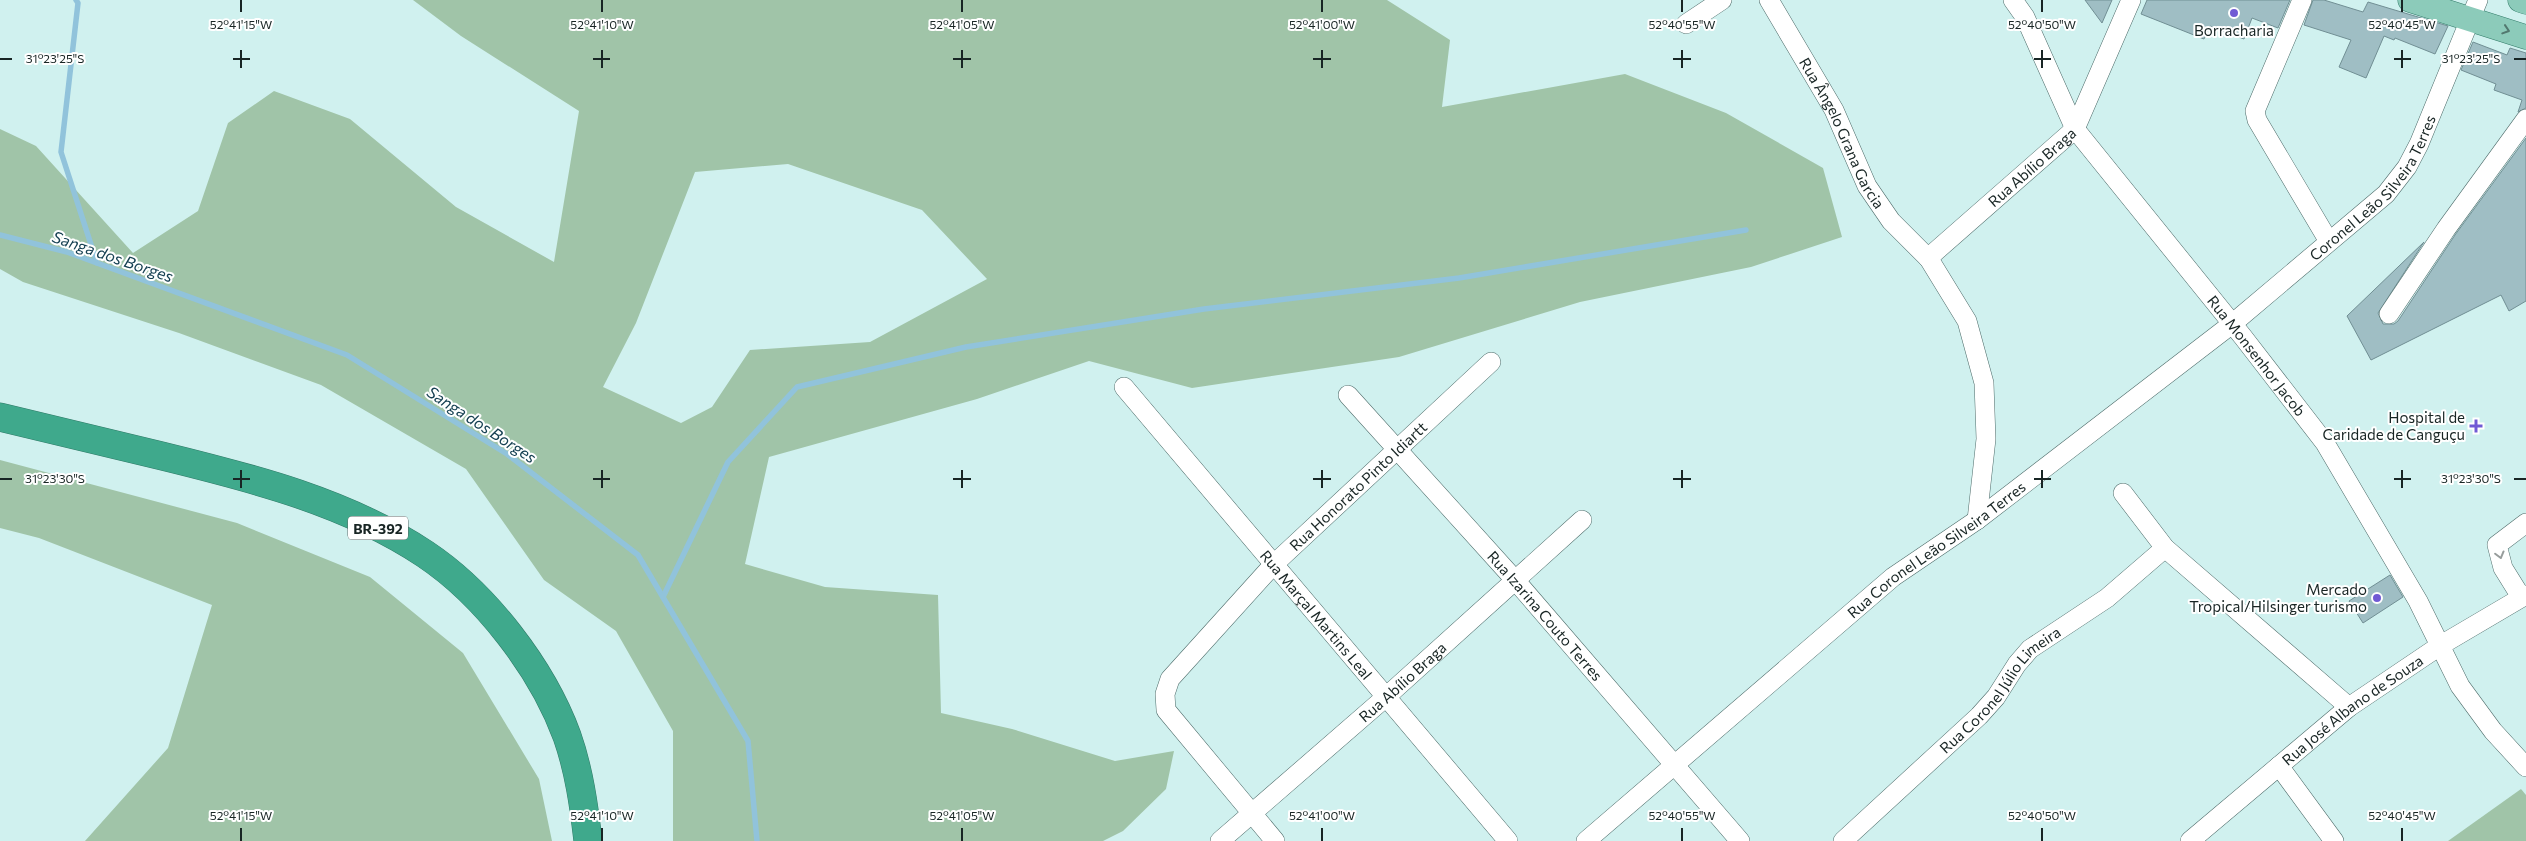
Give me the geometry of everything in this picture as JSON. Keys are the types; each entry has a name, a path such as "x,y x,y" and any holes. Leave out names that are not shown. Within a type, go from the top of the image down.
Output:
{"highway":[{"name":"BR-392","path":"0,417 204,466 270,484 327,504 383,530 426,554 465,587 501,624 532,666 566,735 576,768 588,841"}],"main road":[{"path":"2410,0 2474,10 2526,37"},
{"path":"2520,0 2526,2"}],"street":[{"path":"1686,24 1722,0"},
{"name":"Rua Ângelo Grana Garcia","path":"1769,0 1834,110 1867,186 1891,221 1928,258 1968,321 1984,382 1986,439 1976,520"},
{"name":"Rua Monsenhor Jacob","path":"2013,0 2025,17 2075,129 2325,443 2441,645 2460,686 2493,731 2526,767"},
{"name":"Rua Abílio Braga","path":"1928,258 2075,129 2131,0"},
{"path":"2302,0 2255,111 2257,120 2328,240"},
{"name":"Coronel Leão Silveira Terres","path":"2232,324 2328,240 2386,194 2407,167 2420,144 2474,10"},
{"path":"2389,314 2446,229 2526,119"},
{"name":"Rua Coronel Leão Silveira Terres","path":"1673,765 1893,577 1976,520 2232,324"},
{"name":"Rua Honorato Pinto Idiartt","path":"1252,814 1166,710 1165,694 1170,679 1273,565 1491,362"},
{"name":"Rua Marçal Martins Leal","path":"1124,387 1508,841"},
{"name":"Rua Izarina Couto Terres","path":"1348,395 1515,580 1740,841"},
{"path":"2123,494 2165,548 2349,707"},
{"name":"Rua Abílio Braga","path":"1220,841 1387,696 1582,520"},
{"path":"2523,596 2504,568 2498,546 2526,523"},
{"name":"Rua Coronel Júlio Limeira","path":"1843,841 1979,716 1996,697 2017,664 2030,650 2108,598 2165,548"},
{"name":"Rua José Albano de Souza","path":"2190,841 2349,707 2441,645 2523,596"},
{"path":"1586,841 1673,765"},
{"path":"2279,766 2334,841"},
{"path":"1252,814 1275,841"}],"green space":[{"path":"413,0 1387,0 1450,40 1442,107 1625,74 1726,113 1823,168 1842,237 1751,267 1580,302 1399,357 1192,388 1089,361 977,399 769,457 745,564 825,587 938,595 941,713 1012,729 1115,761 1174,751 1166,789 1123,831 1103,841 673,841 673,731 616,631 544,580 466,469 321,385 179,333 23,282 0,269 0,129 36,146 133,253 198,211 228,123 274,91 350,119 456,207 554,262 579,111 461,36","holes":["788,164 922,210 987,279 870,342 750,350 712,407 681,423 603,387 636,323 695,172"]},
{"path":"0,460 237,523 370,577 463,653 539,779 552,841 85,841 168,748 212,605 39,538 0,528"},
{"path":"2521,789 2526,795 2526,841 2448,841"}],"building":[{"path":"2085,0 2112,0 2102,23"},
{"path":"2147,0 2290,0 2278,28 2252,18 2244,39 2210,26 2204,39 2141,14"},
{"path":"2313,0 2324,0 2363,12 2368,2 2448,26 2435,54 2395,38 2394,40 2384,36 2366,78 2339,67 2351,40 2304,25"},
{"path":"2473,42 2507,55 2510,48 2526,53 2526,108 2518,112 2522,100 2494,90 2496,84 2461,70"},
{"path":"2526,138 2526,301 2509,311 2501,295 2371,360 2347,316 2424,242 2378,313 2383,324 2394,324 2398,321 2455,235"},
{"name":"Mercado Tropical/Hilsinger turismo","path":"2390,575 2403,597 2363,623 2349,601"}],"waterway":[{"path":"76,0 78,3 61,152 97,263"},
{"path":"663,597 728,462 797,387 966,347 1204,309 1459,278 1746,230"},
{"name":"Sanga dos Borges","path":"0,235 67,252 347,355 507,454 638,555 748,741 757,841"}],"place":[{"name":"Borracharia","path":"2234,13"},
{"name":"Hospital de Caridade de Canguçu","path":"2476,426"},
{"name":"Mercado Tropical/Hilsinger turismo","path":"2377,598"}]}
